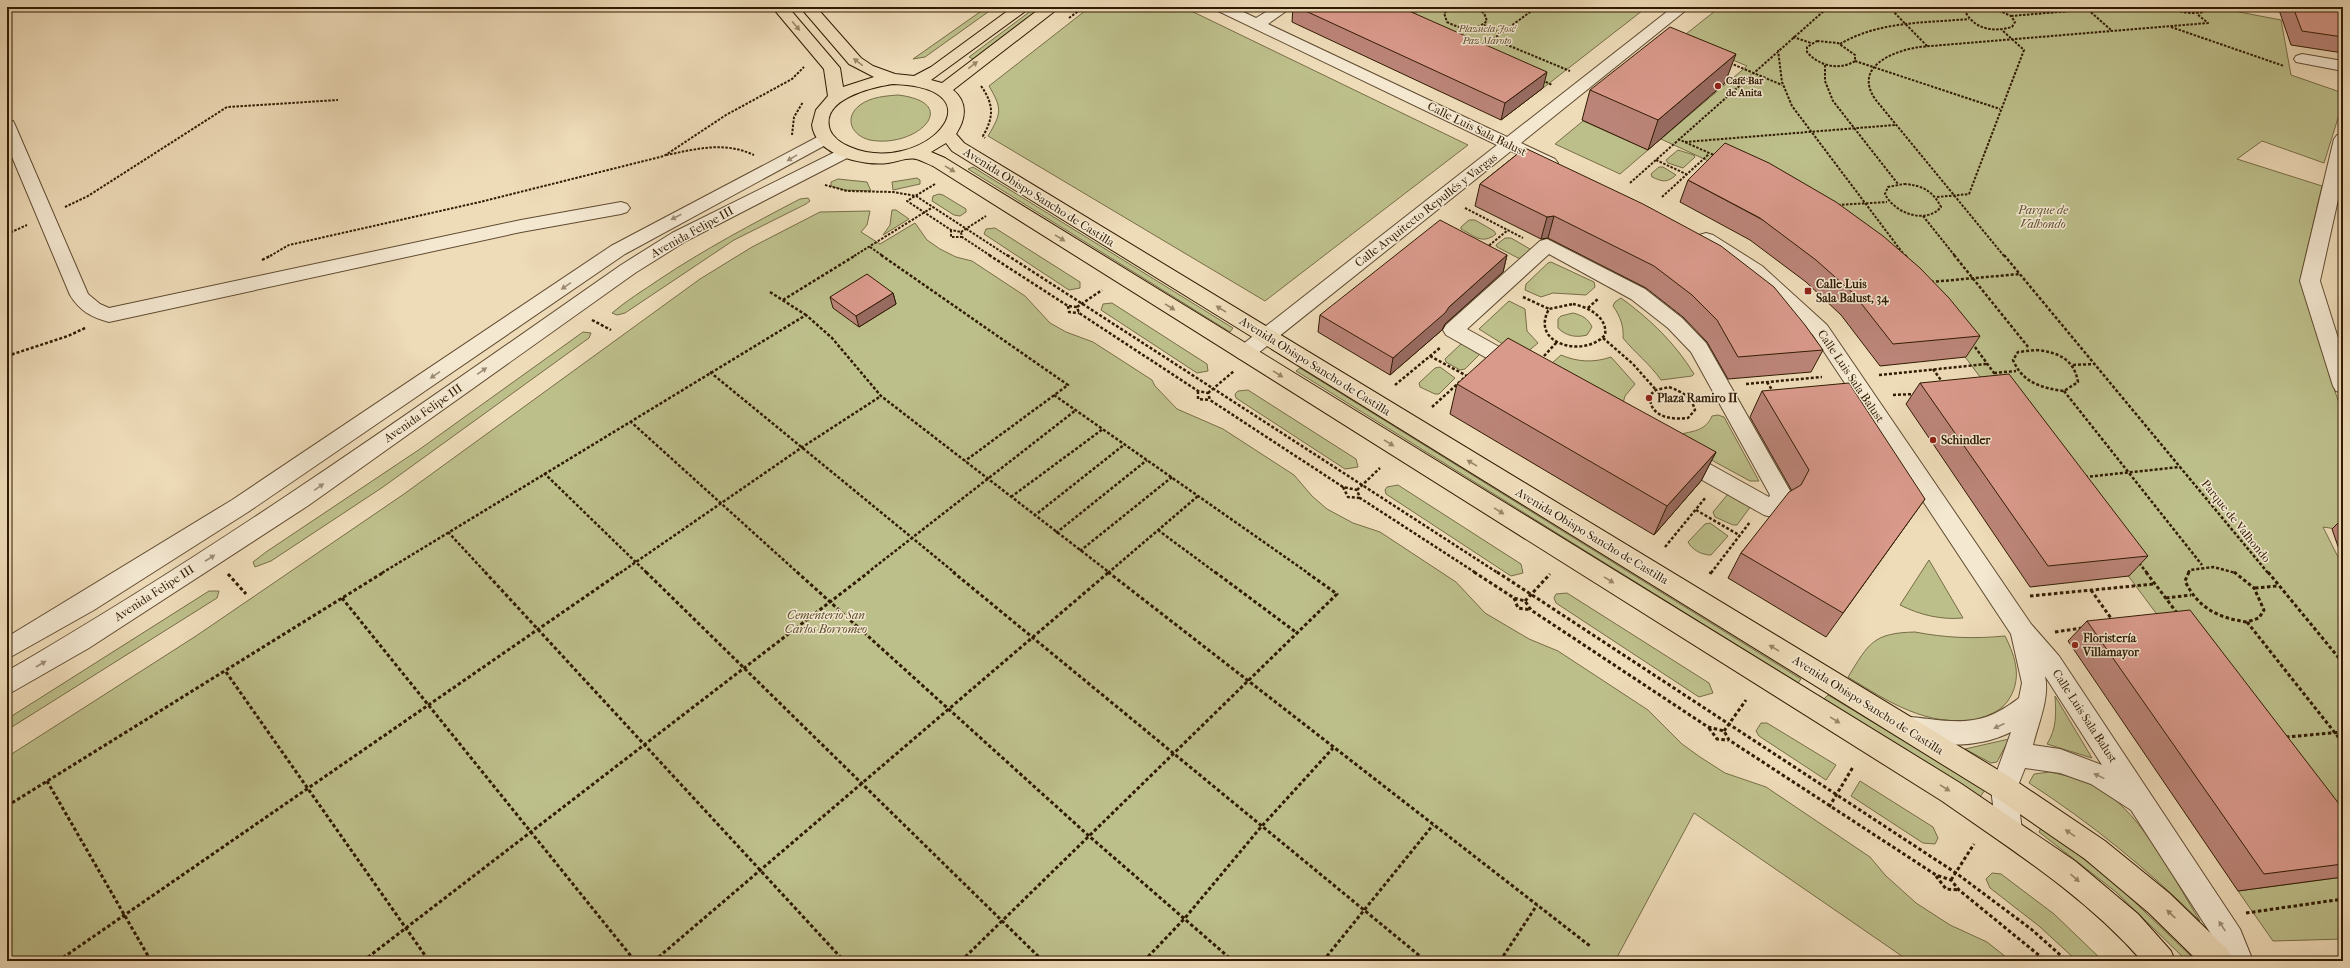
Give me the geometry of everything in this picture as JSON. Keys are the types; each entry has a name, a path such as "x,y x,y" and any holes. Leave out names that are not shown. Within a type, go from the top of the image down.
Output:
{"main road":[{"path":"780,7 832,68 836,98"},
{"path":"808,7 855,61 867,69 893,79"},
{"path":"917,81 937,70 1023,7"},
{"path":"942,90 1052,7"},
{"path":"893,79 917,81 942,90 952,99 957,110 955,122 947,134 934,144 915,152 878,158 845,152 825,138 820,122 823,113 836,98 862,85 893,79"},
{"name":"Avenida Obispo Sancho de Castilla","path":"947,134 958,147 2004,788 2095,850 2159,903 2219,961"},
{"name":"Avenida Obispo Sancho de Castilla","path":"915,152 955,172 1239,362 1951,792 2009,830 2065,870 2122,919 2162,961"}],"street":[{"name":"Calle Luis Sala Balust","path":"1221,7 1562,169"},
{"path":"1257,24 1284,7"},
{"name":"Calle Arquitecto Repullés y Vargas","path":"1239,362 1266,336 1682,7"},
{"path":"2296,63 2343,66"},
{"path":"7,125 46,216 78,297 94,311 109,315 183,301 521,226 621,208"},
{"name":"Avenida Felipe III","path":"7,649 71,612 289,476 618,250 664,223 785,162 825,138"},
{"path":"2343,139 2310,280 2343,386"},
{"name":"Avenida Felipe III","path":"7,684 80,641 301,499 628,269 678,237 845,152"},
{"name":"Calle Luis Sala Balust","path":"1688,229 1755,270 1820,330 2022,631 2050,663 2230,939 2239,961"},
{"path":"1546,245 1644,298 1675,323 1698,348 1721,386 1782,496 1772,509 1453,330 1520,270 1546,245"},
{"name":"Calle Luis Sala Balust","path":"2009,830 2004,788 2017,755 2031,704 2034,684 2022,631"},
{"path":"1905,727 1959,735 1966,734 1992,729 2012,720 2031,704"},
{"name":"Calle Luis Sala Balust","path":"2017,755 2060,761 2100,776 2143,805"}],"path":[{"path":"1411,15 1423,7"},
{"path":"1440,7 1447,10"},
{"path":"1453,7 1447,10 1444,18 1453,26 1470,29 1484,25 1501,33"},
{"path":"1472,7 1478,9 1487,17 1484,25"},
{"path":"1481,46 1537,7"},
{"path":"1630,183 1792,37 1826,9 1845,7"},
{"path":"1889,7 1927,46"},
{"path":"1968,19 1966,13 1969,8 1975,7"},
{"path":"1991,7 2011,16 2118,7"},
{"path":"2084,7 2112,31"},
{"path":"2169,7 2185,13 2197,14 2204,12 2208,7"},
{"path":"1873,67 1881,59 1894,52 1927,46 2208,23 2197,14"},
{"path":"1840,44 1848,38 1870,30 1968,19 1984,28 2002,30 2012,27 2015,22 2011,16"},
{"path":"1449,29 1453,26"},
{"path":"2170,26 2296,63"},
{"path":"1937,197 1941,207 1936,213 1923,216 1898,210 1887,202 1884,194 1888,187 1898,184 1921,187 1937,197 1969,194 2000,109 2024,50 2002,30"},
{"path":"1792,37 1811,44 1824,41 1840,44 1850,49 1855,55 1855,61"},
{"path":"1493,38 1571,71"},
{"path":"1811,44 1807,47 1810,57 1825,64 1844,66 1855,61 2000,109"},
{"path":"1778,50 1783,85 1792,106 1810,132 1912,264"},
{"path":"1726,62 1783,85"},
{"path":"1825,64 1823,76 1829,95 1898,184"},
{"path":"664,156 726,115 792,78 806,66"},
{"name":"Parque de Valhondo","path":"1873,67 1868,82 1870,91 1895,125 2180,467 2277,586 2343,663"},
{"path":"1720,75 1741,83"},
{"path":"1536,78 1553,85"},
{"path":"981,86 987,92 992,108 991,124 983,136 988,139"},
{"path":"7,234 88,196 227,107 338,100"},
{"path":"792,138 792,124 796,110 805,100"},
{"path":"1684,142 1895,125"},
{"path":"1678,139 1716,157"},
{"path":"255,264 289,245 480,202 664,156 721,144 743,149 757,157"},
{"path":"1662,197 1709,154"},
{"path":"1656,160 1686,174"},
{"path":"936,183 907,201 950,230 961,232 986,216"},
{"path":"822,184 834,190 855,193 904,192 916,196 1956,873 2031,929 2067,961"},
{"path":"1831,206 1887,202"},
{"path":"783,300 933,207"},
{"path":"1465,208 1543,248"},
{"path":"1923,216 2029,348"},
{"path":"950,230 951,236 962,237 1068,306 1077,307 1102,290"},
{"path":"1508,230 1483,250 1520,270"},
{"path":"961,232 962,237"},
{"path":"870,247 1068,384 964,461"},
{"path":"1931,289 1926,283 2020,274"},
{"path":"1500,287 1549,309"},
{"path":"770,292 806,314 832,338 881,396 1247,682 1590,946"},
{"path":"1560,304 1574,304 1588,308 1598,314 1604,322 1606,331 1603,338 1595,344 1584,347 1570,346 1557,342 1547,334 1542,325 1542,316 1549,309 1560,304"},
{"path":"1068,306 1069,312 1079,313 1198,391 1208,393"},
{"path":"1077,307 1079,313"},
{"path":"7,806 226,672 448,532 806,314"},
{"path":"7,356 68,336 109,315"},
{"path":"592,320 611,330"},
{"path":"1395,385 1459,333"},
{"path":"1603,338 1633,364 1656,390"},
{"path":"1969,339 2000,381"},
{"path":"2029,348 2050,352 2061,356 2073,365 2078,374 2078,382 2073,388 2064,391 2046,389 2028,382 2016,370 2013,360 2018,352 2029,348"},
{"path":"1432,407 1493,352"},
{"path":"1430,356 1467,376"},
{"path":"1208,393 1239,362"},
{"path":"1879,375 1987,364"},
{"path":"2073,365 2094,364"},
{"path":"1932,369 1945,385"},
{"path":"1994,373 2016,370"},
{"path":"709,372 912,538 1260,827 1426,961"},
{"path":"1721,386 1822,377"},
{"path":"1767,382 1775,395"},
{"path":"1669,388 1682,391 1693,400 1695,410 1688,418 1675,420 1660,416 1652,409 1649,402 1650,395 1656,390 1669,388"},
{"path":"1198,391 1198,399 1210,400 1343,487 1357,490"},
{"path":"2064,391 2202,565"},
{"path":"1208,393 1210,400"},
{"path":"1893,396 1921,393"},
{"path":"961,961 1337,594 1054,395"},
{"path":"58,961 721,503 881,396"},
{"path":"363,961 745,669 1076,410"},
{"path":"630,421 1089,836 1233,961"},
{"path":"1011,497 1103,429"},
{"path":"1034,516 1125,444"},
{"path":"1056,533 1147,460"},
{"path":"2081,477 2180,467"},
{"path":"1357,490 1380,468"},
{"path":"544,473 1042,961"},
{"path":"1080,551 1172,477"},
{"path":"1665,547 1720,480"},
{"path":"1343,487 1348,497 1360,498 1514,598 1525,602 1531,610 1708,727 1718,739 1729,740"},
{"path":"1357,490 1360,498"},
{"path":"654,961 1198,496"},
{"path":"1710,574 1763,504"},
{"path":"1696,510 1740,535"},
{"path":"1158,530 1297,632"},
{"path":"448,532 844,961"},
{"path":"2136,559 2180,617 2173,618"},
{"path":"2202,565 2220,567 2238,575 2255,588 2262,598 2264,610 2258,618 2247,622 2227,620 2206,610 2190,595 2185,581 2190,570 2202,565"},
{"path":"225,571 246,594"},
{"path":"1525,602 1550,574"},
{"path":"2030,596 2155,584"},
{"path":"2255,588 2277,586"},
{"path":"2091,590 2116,624 2108,625"},
{"path":"2166,598 2190,595"},
{"path":"342,598 635,961"},
{"path":"1514,598 1518,608 1531,610"},
{"path":"2247,622 2343,743"},
{"path":"2055,632 2085,628"},
{"path":"226,672 429,961"},
{"path":"1724,731 1746,700"},
{"path":"1708,727 1724,731 1729,740 1829,806 1936,875 1951,880 1959,890 2046,961"},
{"path":"2278,738 2343,732"},
{"path":"1144,961 1185,918 1260,827 1333,748"},
{"path":"1829,806 1853,767"},
{"path":"47,781 151,961"},
{"path":"1323,961 1363,910 1433,826"},
{"path":"1951,880 1974,844"},
{"path":"1936,875 1946,889 1959,890"},
{"path":"2244,913 2343,899"},
{"path":"1500,961 1537,905"}],"green space":[{"path":"987,7 995,7 925,57 913,59"},
{"path":"1036,7 1042,7 973,59 969,57"},
{"path":"1090,7 1183,7 1468,145 1265,301 988,136 996,122 999,111 996,100 989,86"},
{"name":"Plazuela José Paz Maroto","path":"1361,7 1647,7 1543,88"},
{"name":"Parque de Valhondo","path":"1720,7 2233,7 2234,11 2281,20 2291,75 2343,93 2343,102 2324,163 2262,141 2237,159 2322,186 2301,276 2331,381 2343,413 2341,443 2343,449 2343,530 2323,527 2343,567 2343,864 1951,338 1717,165 1661,139 1747,66 1681,38"},
{"path":"898,95 918,100 928,107 930,115 926,124 916,132 903,138 887,141 870,140 858,135 854,131 851,121 852,115 860,105 864,102 883,96"},
{"path":"1583,121 1648,150 1620,174 1555,144"},
{"path":"1678,150 1694,155 1695,157 1683,168 1668,163 1666,160"},
{"path":"973,167 1233,328 1230,332 968,169"},
{"path":"1659,167 1663,167 1676,175 1665,181 1652,177 1651,174"},
{"path":"917,178 920,180 920,184 893,190 892,182"},
{"path":"838,179 867,182 871,191 845,190 831,186 831,182"},
{"path":"939,194 966,209 966,212 960,216 954,215 932,201 933,196"},
{"path":"808,198 810,201 806,204 734,240 625,313 617,315 612,313 660,279 711,247 800,199"},
{"path":"892,210 896,210 909,219 883,235 890,225"},
{"name":"Cementerio San Carlos Borromeo","path":"870,211 867,225 861,232 880,244 915,223 927,240 940,249 956,257 972,261 1025,296 1050,323 1066,332 1093,342 1152,380 1155,386 1177,409 1223,429 1294,475 1312,496 1327,509 1353,523 1380,532 1456,582 1485,613 1529,639 1558,651 1648,710 1682,744 1700,757 1725,773 1766,787 1870,857 1885,875 1916,903 1950,925 1987,942 2011,961 1909,961 1694,813 1615,961 7,961 7,757 196,636 404,494 700,279 752,247 820,212"},
{"path":"1469,220 1475,220 1494,231 1496,234 1487,239 1475,237 1461,229 1461,227"},
{"path":"995,228 1080,282 1080,288 1069,290 984,234 986,229"},
{"path":"1505,238 1511,238 1530,249 1532,253 1524,259 1518,258 1497,247 1496,245"},
{"path":"1551,262 1594,282 1595,287 1586,295 1553,293 1541,297 1525,290 1526,284 1548,263"},
{"path":"1621,298 1642,314 1661,332 1687,363 1694,374 1692,376 1661,380 1623,338 1621,321 1613,306 1615,302"},
{"path":"1509,301 1525,309 1527,331 1538,343 1526,353 1517,353 1479,329"},
{"path":"1112,303 1207,364 1208,371 1197,373 1101,310 1103,304"},
{"path":"1573,313 1584,317 1592,327 1587,335 1571,336 1558,328 1558,319 1561,316"},
{"path":"583,332 591,333 589,338 383,487 271,561 255,567 253,562 266,552 420,449"},
{"path":"1461,344 1466,344 1480,354 1465,369 1460,370 1446,362 1445,359"},
{"path":"1561,355 1586,361 1611,357 1635,384 1625,396 1623,403 1551,364"},
{"path":"1440,367 1455,378 1439,394 1435,394 1420,387 1419,383 1435,368"},
{"path":"1300,368 1801,679 1798,683 1296,371"},
{"path":"1248,390 1356,459 1358,467 1345,469 1236,398 1235,394 1238,391"},
{"path":"1718,415 1724,417 1759,481 1750,481 1682,444 1681,434 1700,429 1710,421 1712,416"},
{"path":"1398,485 1521,564 1523,573 1511,576 1386,494 1385,490 1387,487"},
{"path":"1728,494 1751,506 1737,525 1733,525 1715,517 1713,512"},
{"path":"1710,523 1728,536 1711,555 1698,552 1688,542 1705,524"},
{"path":"1929,560 1963,618 1931,616 1915,612 1900,605"},
{"path":"209,591 219,591 217,598 7,730 7,719"},
{"path":"1567,593 1709,683 1713,693 1699,697 1556,603 1554,598 1556,594"},
{"path":"1915,632 1938,636 1960,637 2005,636 2015,661 2016,669 2015,686 2007,702 1997,711 1980,718 1958,721 1941,720 1925,716 1893,703 1848,677 1861,656 1874,642 1890,635"},
{"path":"1828,695 1985,790 1980,797 1824,699"},
{"path":"2055,696 2092,758 2047,744 2053,732 2056,715"},
{"path":"1761,723 1767,723 1836,765 1826,780 1759,736 1756,731"},
{"path":"2009,739 1997,762 1991,763 1965,749"},
{"path":"2050,772 2084,781 2102,790 2132,816 2157,850 2200,921 2160,883 2118,848 2074,814 2029,783 2034,774"},
{"path":"1860,781 1933,827 1938,838 1935,844 1923,843 1851,796"},
{"path":"2042,826 2117,885 2196,961 2187,961 2116,892 2039,832"},
{"path":"1992,873 2001,874 2054,914 2103,961 2077,961 2039,926 1990,888 1986,879"},
{"path":"2343,877 2343,939 2273,941 2238,891"}],"building":[{"path":"1297,7 1400,7 1547,72 1505,103"},
{"path":"2293,7 2343,7 2343,37 2302,31"},
{"path":"1670,27 1736,54 1658,120 1590,90"},
{"path":"1725,143 1769,163 1836,202 1883,236 1920,268 1949,298 1980,336 1893,344 1853,293 1816,260 1760,218 1688,180"},
{"path":"1525,148 1643,204 1721,246 1774,287 1823,350 1738,357 1717,320 1692,295 1654,266 1554,216 1547,217 1480,184"},
{"path":"1440,220 1507,255 1449,307 1445,313 1393,358 1320,315"},
{"path":"867,274 893,293 856,316 830,297"},
{"path":"1508,338 1716,452 1667,506 1457,384"},
{"path":"2009,374 2148,556 2048,566 1920,383"},
{"path":"1849,383 1925,499 1843,613 1741,553 1789,492 1801,485 1809,470 1762,391"},
{"path":"2338,523 2343,524 2343,536"},
{"path":"2190,610 2343,809 2343,864 2264,874 2087,621"}],"place":[{"name":"Café-Bar de Anita","path":"1718,86"},
{"name":"Calle Luis Sala Balust, 34","path":"1808,291"},
{"name":"Plaza Ramiro II","path":"1649,398"},
{"name":"Schindler","path":"1933,440"},
{"name":"Floristería Villamayor","path":"2075,645"}]}
